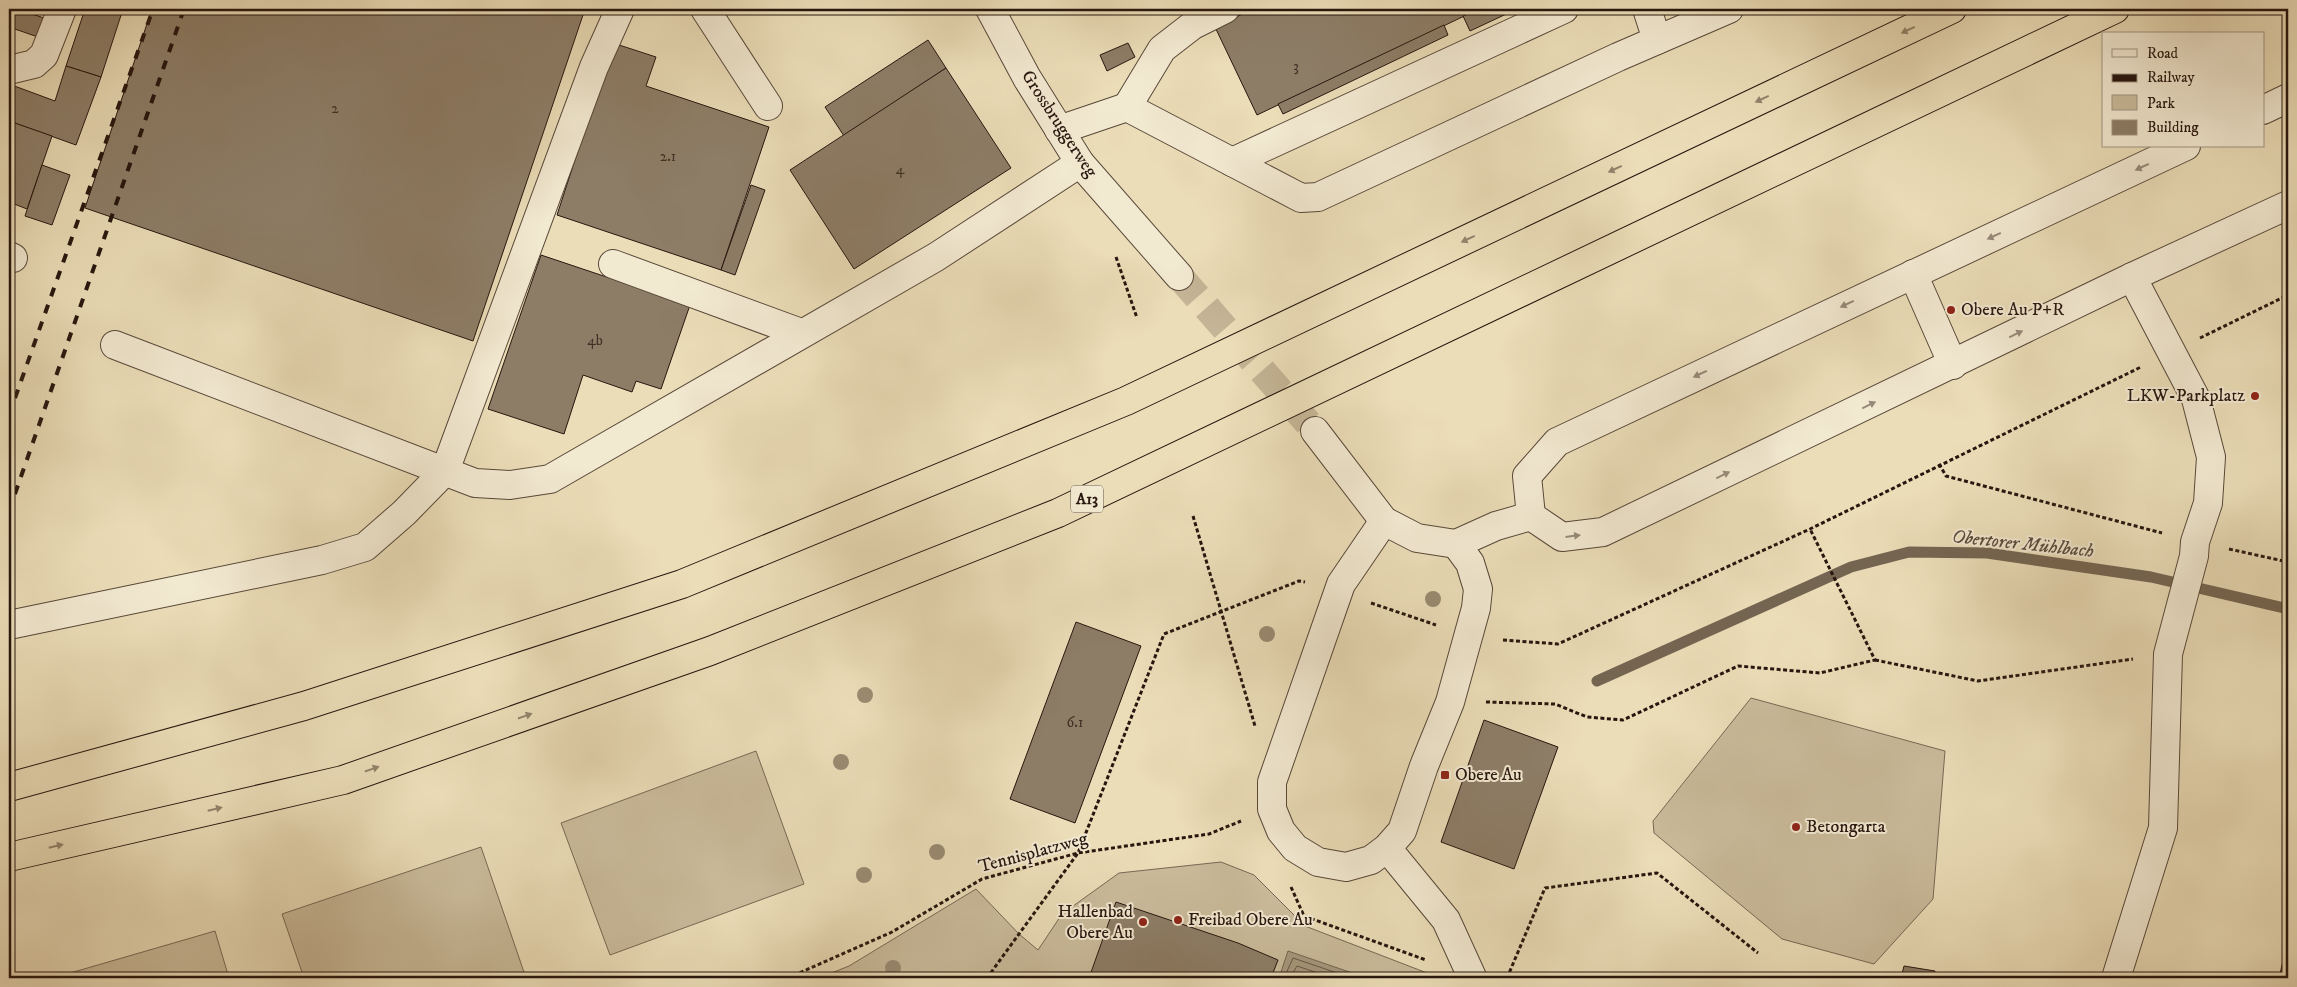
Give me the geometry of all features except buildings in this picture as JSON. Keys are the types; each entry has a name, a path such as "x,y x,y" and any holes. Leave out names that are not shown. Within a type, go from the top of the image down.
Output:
{"highway":[{"path":"9,787 304,706 682,584 1126,401 1952,9"},
{"name":"A13","path":"9,857 342,780 710,651 1058,513 2115,9"}],"street":[{"path":"9,70 34,64 44,55 62,9"},
{"path":"9,625 322,560 364,547 404,514 445,470 594,68 620,9"},
{"path":"705,9 768,106"},
{"name":"Grossbruggerweg","path":"990,9 1027,78 1080,163 1179,276"},
{"path":"1059,130 1127,107 1162,50 1193,25 1225,9"},
{"path":"1232,162 1564,9"},
{"path":"1647,9 1657,40"},
{"path":"1127,107 1301,198 1318,197 1657,40 1729,9"},
{"path":"2264,110 2288,98"},
{"path":"1531,516 1528,476 1557,442 2182,148"},
{"path":"115,345 475,483 510,485 550,479 936,257 1080,163"},
{"path":"1531,516 1562,537 1603,532 1953,365 2132,277 2288,205"},
{"path":"614,264 801,333"},
{"path":"1913,274 1953,365"},
{"path":"2116,978 2163,828 2172,642 2194,549 2208,503 2211,456 2196,399 2132,277"},
{"path":"1315,431 1384,521 1417,538 1456,544 1496,526 1531,516"},
{"path":"1384,521 1341,584 1272,782 1272,809 1281,830 1295,848 1318,862 1346,867 1371,860 1387,848 1402,831 1424,766 1450,702 1476,608 1478,589 1470,563 1456,544"},
{"path":"1387,848 1446,920 1472,977"}],"path":[{"path":"1114,252 1137,318"},
{"path":"986,978 1078,853 1164,634 1300,582 1341,584 1362,600 1468,637 1558,644 1810,529 1939,464 2288,295"},
{"path":"1939,464 1946,476 2194,549 2288,562"},
{"path":"1193,516 1255,727"},
{"path":"1810,529 1875,660"},
{"path":"1450,702 1555,704 1588,717 1622,720 1738,666 1820,673 1875,660 1978,681 2172,642"},
{"name":"Tennisplatzweg","path":"788,978 892,932 982,878 1078,853 1209,834 1272,809"},
{"path":"1295,848 1288,881 1304,916 1472,977"},
{"path":"1506,978 1545,888 1657,873 1758,953"}],"green space":[{"name":"Betongarta","path":"1751,698 1945,751 1933,899 1874,964 1782,939 1654,833 1653,821"},
{"path":"756,751 804,884 610,955 561,823"},
{"path":"481,847 526,978 304,978 282,914"},
{"name":"Freibad Obere Au","path":"1221,862 1254,875 1305,926 1440,978 819,978 849,966 976,889 1019,934 1038,950 1062,914 1119,873"},
{"path":"215,931 229,978 53,978"}],"water":[{"path":"1288,951 1367,978 1279,978"}],"waterway":[{"name":"Obertorer Mühlbach","path":"1597,681 1851,567 1909,552 1987,553 2151,577 2288,609"}],"tunnel":[{"path":"1179,276 1315,431"}],"railway":[{"path":"9,415 153,9"},
{"path":"9,511 184,9"}],"place":[{"name":"Obere Au P+R","path":"1951,310"},
{"name":"LKW-Parkplatz","path":"2255,396"},
{"name":"Obere Au","path":"1445,775"},
{"name":"Betongarta","path":"1796,827"},
{"name":"Freibad Obere Au","path":"1178,920"},
{"name":"Hallenbad Obere Au","path":"1143,922"}]}
